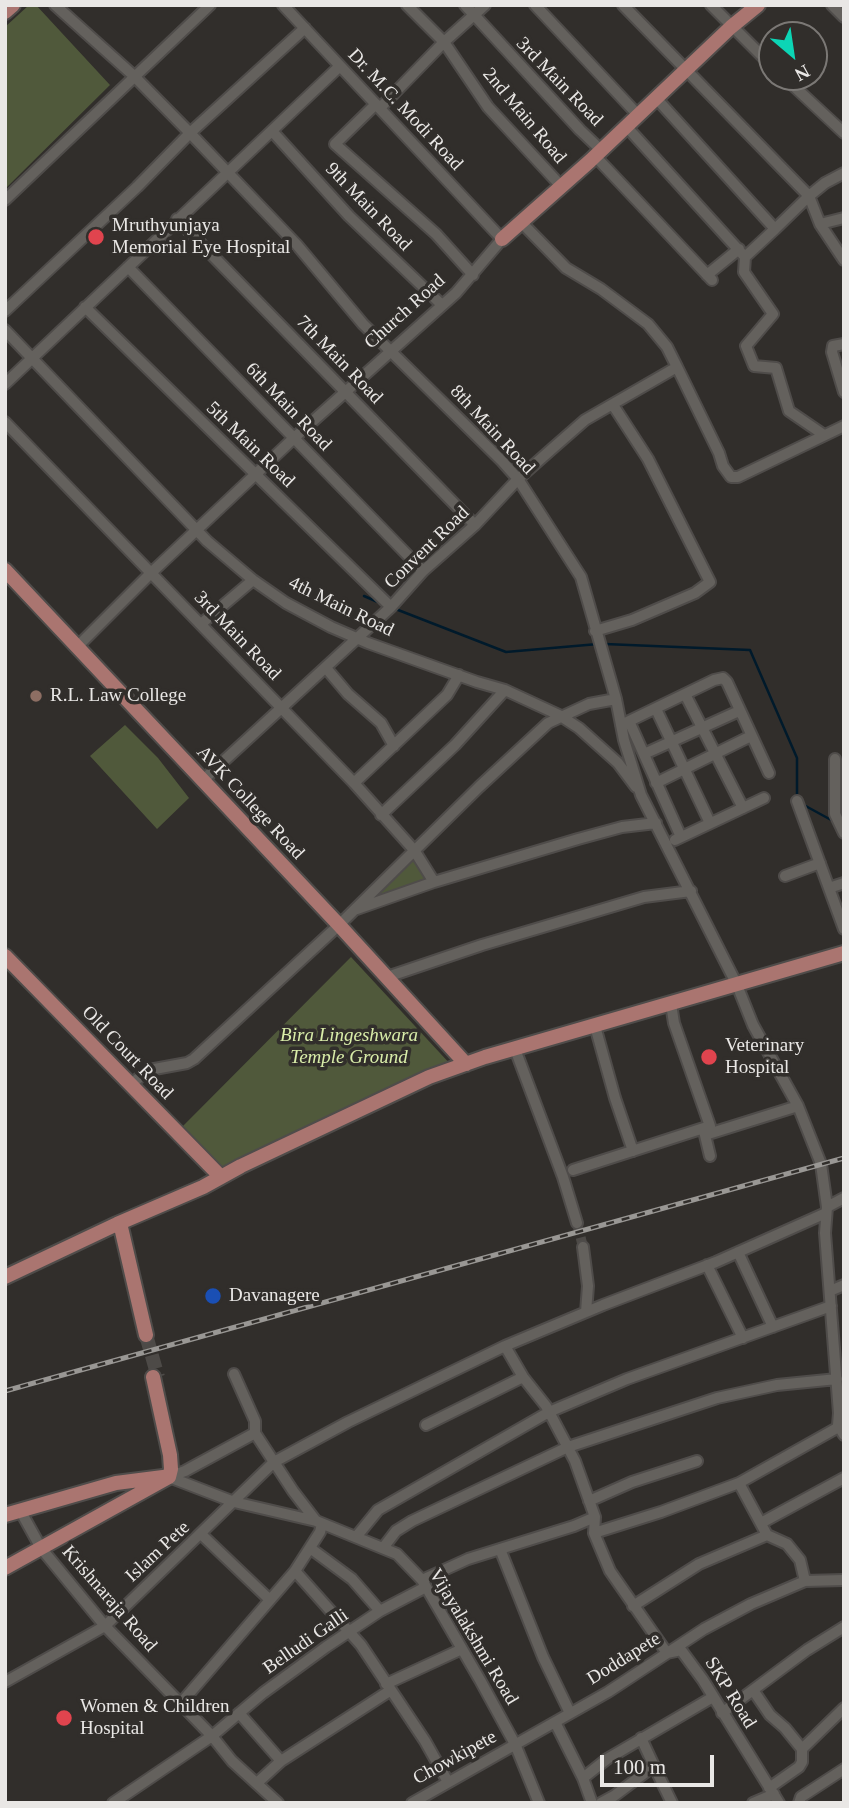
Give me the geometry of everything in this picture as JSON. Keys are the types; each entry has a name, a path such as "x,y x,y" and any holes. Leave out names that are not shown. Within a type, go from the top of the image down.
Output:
{"main road":[{"path":"5,12 13,5"},
{"name":"Church Road","path":"502,239 758,5"},
{"name":"AVK College Road","path":"5,570 466,1064"},
{"path":"5,1277 221,1177 393,1093 466,1064 844,953"},
{"name":"Old Court Road","path":"5,956 221,1177"},
{"path":"118,1223 144,1335"},
{"path":"155,1377 170,1455 171,1477"},
{"path":"5,1515 116,1483 171,1477"},
{"path":"5,1568 171,1477"}],"street":[{"name":"8th Main Road","path":"55,5 134,76 190,133 296,245 363,324 517,479 581,577 595,631 625,723 641,795 737,985 753,1025 797,1106 821,1164 842,1428"},
{"path":"5,200 210,5"},
{"name":"Dr. M.C. Modi Road","path":"283,5 502,239"},
{"name":"2nd Main Road","path":"407,5 444,42 488,107 561,186"},
{"name":"3rd Main Road","path":"465,5 580,130 709,277 742,253"},
{"path":"473,275 436,234 335,144 485,5"},
{"path":"536,5 638,115"},
{"path":"623,5 808,196 820,224 844,259"},
{"path":"711,5 758,53"},
{"path":"832,5 844,18"},
{"path":"5,311 137,187 190,133 305,28"},
{"path":"5,384 340,66"},
{"path":"799,91 844,133"},
{"path":"656,98 719,164 775,229"},
{"path":"626,126 742,253 744,272 773,314 746,345 754,366 776,368 789,411 824,435"},
{"name":"9th Main Road","path":"272,131 349,216 442,305"},
{"path":"742,253 775,229 808,196 844,173"},
{"path":"820,224 844,218"},
{"name":"7th Main Road","path":"177,219 475,525"},
{"path":"521,222 566,268 601,289 648,324 667,347 723,466 732,477 738,477 844,426"},
{"name":"Church Road","path":"78,647 151,573 294,438 442,305 473,275 502,239"},
{"name":"6th Main Road","path":"128,267 423,571"},
{"name":"5th Main Road","path":"85,307 391,607"},
{"name":"4th Main Road","path":"5,330 198,531 253,580 286,603 358,638 505,690 560,716 579,728 618,764 641,795"},
{"path":"844,344 833,346 832,352 844,392"},
{"name":"Convent Road","path":"202,781 391,607 423,571 475,525 517,479 585,420 677,367"},
{"path":"595,631 632,620 695,593 710,582 648,459 612,404"},
{"name":"3rd Main Road","path":"5,422 355,783 414,850 434,882"},
{"path":"201,624 253,580"},
{"path":"326,668 348,694 381,723 394,746"},
{"path":"355,783 447,695 459,675"},
{"path":"681,837 644,754 625,723 723,678 769,773"},
{"path":"381,815 455,746 505,690"},
{"path":"685,694 743,808"},
{"path":"131,1084 149,1070 187,1063 194,1059 339,925 528,740 560,716 589,704 616,699"},
{"path":"656,709 710,823"},
{"path":"644,754 739,710"},
{"path":"656,783 751,736"},
{"path":"835,759 836,819 843,832"},
{"path":"666,844 764,798"},
{"path":"797,801 844,929"},
{"path":"354,910 434,882 578,839 656,823"},
{"path":"785,876 820,863"},
{"path":"829,888 844,883"},
{"path":"387,977 482,945 644,897 691,891"},
{"path":"671,1004 674,1023 710,1126 704,1131"},
{"path":"595,1026 633,1151"},
{"path":"515,1049 549,1138 577,1223"},
{"path":"573,1170 797,1106"},
{"path":"704,1131 709,1156"},
{"name":"Islam Pete","path":"5,1682 105,1626 202,1535 274,1462 348,1422 505,1346 738,1252 843,1200"},
{"path":"583,1247 588,1286 586,1312"},
{"path":"738,1252 773,1327"},
{"path":"707,1265 743,1338"},
{"path":"830,1291 844,1285"},
{"path":"356,1537 378,1510 549,1412 627,1379 831,1307"},
{"path":"505,1346 523,1377 549,1412 568,1447 595,1517 594,1533 610,1571 667,1653"},
{"path":"181,1703 295,1571 320,1532 319,1523 256,1433 256,1421 234,1374"},
{"path":"426,1425 523,1377"},
{"path":"383,1548 396,1531 412,1521 568,1447 717,1398 777,1385 836,1379"},
{"path":"594,1533 739,1483 842,1428"},
{"path":"171,1477 256,1433"},
{"path":"589,1501 632,1482 697,1461"},
{"name":"Vijayalakshmi Road","path":"171,1477 234,1502 319,1523 397,1554 424,1583 462,1649 515,1744 539,1803"},
{"path":"761,1522 844,1478"},
{"path":"739,1483 767,1535 787,1544 800,1560 805,1581 844,1580"},
{"name":"Krishnaraja Road","path":"20,1510 41,1548 105,1626 212,1735 232,1761 278,1803"},
{"name":"Belludi Galli","path":"113,1803 212,1735 263,1693 350,1631 424,1583 468,1559 595,1517"},
{"path":"202,1535 270,1600"},
{"path":"633,1606 699,1564 767,1535"},
{"path":"310,1548 352,1579 380,1611"},
{"path":"500,1549 543,1657 570,1713"},
{"path":"295,1571 350,1631 425,1741 448,1782"},
{"name":"Doddapete","path":"515,1744 570,1713 704,1629 751,1604 805,1581"},
{"path":"722,1713 807,1650 844,1627"},
{"path":"257,1783 281,1761 388,1687 462,1649"},
{"name":"SKP Road","path":"667,1653 681,1650 774,1795"},
{"path":"753,1690 770,1714 802,1749 802,1762 799,1767 774,1795 753,1803"},
{"path":"583,1778 641,1738 712,1697"},
{"path":"802,1749 844,1708"},
{"path":"239,1713 281,1761"},
{"path":"555,1722 583,1778 592,1803"},
{"path":"641,1738 672,1803"},
{"name":"Chowkipete","path":"412,1803 515,1744"},
{"path":"601,1803 654,1766"},
{"path":"799,1803 801,1797 844,1769"}],"green space":[{"path":"29,5 36,5 110,85 5,189 5,27"},
{"path":"125,725 158,758 189,798 157,829 90,756"},
{"path":"413,855 432,882 362,905"},
{"name":"Bira Lingeshwara Temple Ground","path":"351,957 452,1066 223,1173 181,1128"}],"waterway":[{"path":"364,596 380,603"},
{"path":"393,608 506,652 598,644"},
{"path":"605,644 750,650 797,758 797,797"},
{"path":"802,804 833,821"}],"tunnel":[{"path":"577,1223 583,1247"},
{"path":"146,1335 158,1377"}],"railway":[{"path":"5,1391 844,1158"}],"place":[{"name":"Mruthyunjaya Memorial Eye Hospital","path":"96,237"},
{"name":"R.L. Law College","path":"36,696"},
{"name":"Veterinary Hospital","path":"709,1057"},
{"name":"Davanagere","path":"213,1296"},
{"name":"Women & Children Hospital","path":"64,1718"}]}
